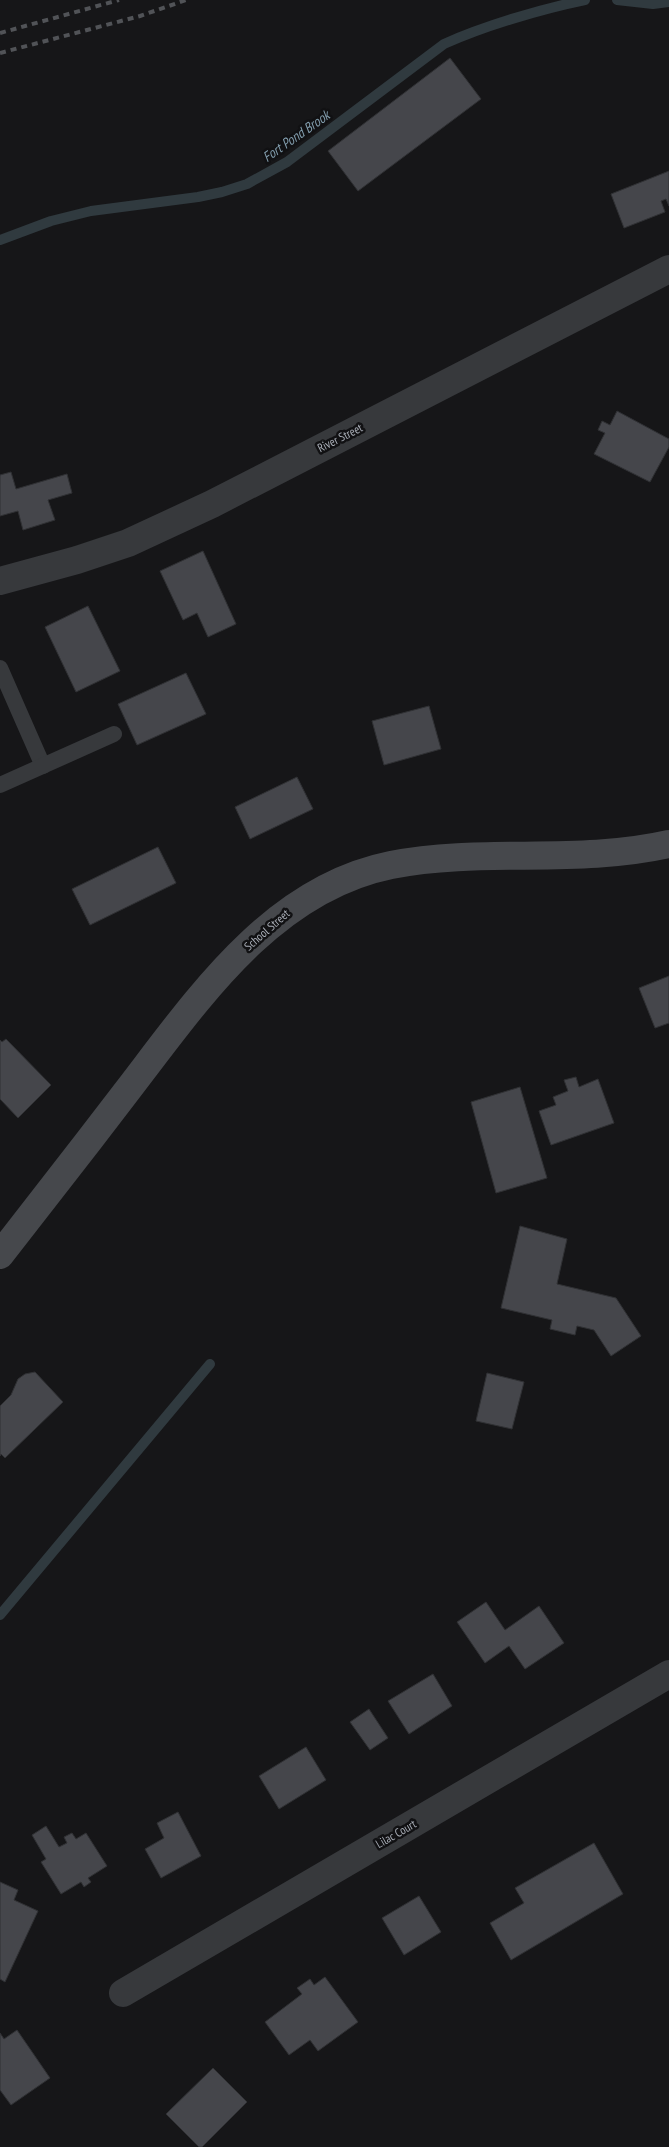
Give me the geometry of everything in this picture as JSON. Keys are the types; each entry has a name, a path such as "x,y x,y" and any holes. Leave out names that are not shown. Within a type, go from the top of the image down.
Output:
{"street":[{"name":"River Street","path":"0,581 104,552 169,525 669,269"},
{"name":"School Street","path":"0,1255 198,999 246,948 279,919 313,895 331,885 373,869 415,861 462,856 576,856 630,851 669,844"},
{"name":"Lilac Court","path":"123,1993 669,1674"}],"lane":[{"path":"0,668 43,766"},
{"path":"0,786 114,734"}],"building":[{"path":"450,58 481,99 358,191 328,151"},
{"path":"669,171 669,206 666,199 661,201 665,212 624,228 611,194"},
{"path":"617,411 669,439 669,447 650,482 594,454 605,433 598,430 602,421 610,425"},
{"path":"11,472 16,489 67,474 72,493 48,500 55,520 23,530 18,511 0,516 0,475"},
{"path":"203,551 236,624 208,637 197,613 183,620 160,571"},
{"path":"88,606 120,671 76,692 45,627"},
{"path":"186,673 206,714 137,745 118,704"},
{"path":"429,706 441,749 384,765 372,721"},
{"path":"297,777 313,809 250,839 235,807"},
{"path":"158,847 176,883 90,925 72,889"},
{"path":"669,976 669,1023 655,1028 639,988"},
{"path":"6,1039 51,1085 18,1118 0,1099 0,1040 2,1042"},
{"path":"576,1077 579,1087 598,1079 614,1123 551,1145 539,1111 556,1105 553,1097 568,1091 564,1080"},
{"path":"520,1087 547,1178 496,1193 471,1102"},
{"path":"520,1226 567,1239 557,1284 616,1298 641,1336 611,1356 594,1330 577,1326 575,1335 550,1329 552,1320 501,1308"},
{"path":"35,1372 63,1402 5,1458 1,1454 0,1456 0,1406 11,1395 18,1379 25,1374"},
{"path":"487,1373 524,1382 512,1429 476,1421"},
{"path":"486,1602 505,1630 539,1606 564,1643 525,1669 509,1646 485,1663 457,1622"},
{"path":"433,1674 452,1706 409,1734 388,1701"},
{"path":"369,1709 388,1738 370,1750 350,1722"},
{"path":"306,1747 326,1780 279,1809 259,1776"},
{"path":"178,1812 201,1856 161,1878 145,1849 164,1838 157,1823"},
{"path":"46,1826 59,1847 67,1843 64,1837 72,1833 76,1839 86,1833 107,1866 88,1878 91,1882 84,1887 81,1882 61,1894 41,1862 46,1859 32,1835"},
{"path":"594,1843 623,1894 511,1960 490,1923 524,1903 515,1888"},
{"path":"0,1882 18,1890 14,1900 38,1911 5,1982 0,1979"},
{"path":"419,1896 441,1932 404,1955 382,1918"},
{"path":"325,1977 358,2022 318,2051 310,2040 289,2055 265,2022 302,1994 297,1988 310,1979 314,1985"},
{"path":"17,2030 50,2078 11,2105 0,2090 0,2033 4,2039"},
{"path":"213,2068 247,2102 202,2147 199,2147 166,2114"}],"waterway":[{"name":"Fort Pond Brook","path":"0,240 51,221 91,211 198,197 247,184 287,162 444,44 513,19 585,0"},
{"name":"Fort Pond Brook","path":"617,0 653,4 669,2"},
{"path":"0,1615 210,1364"}],"railway":[{"path":"0,33 119,0"},
{"path":"0,53 140,16 186,0"}]}
